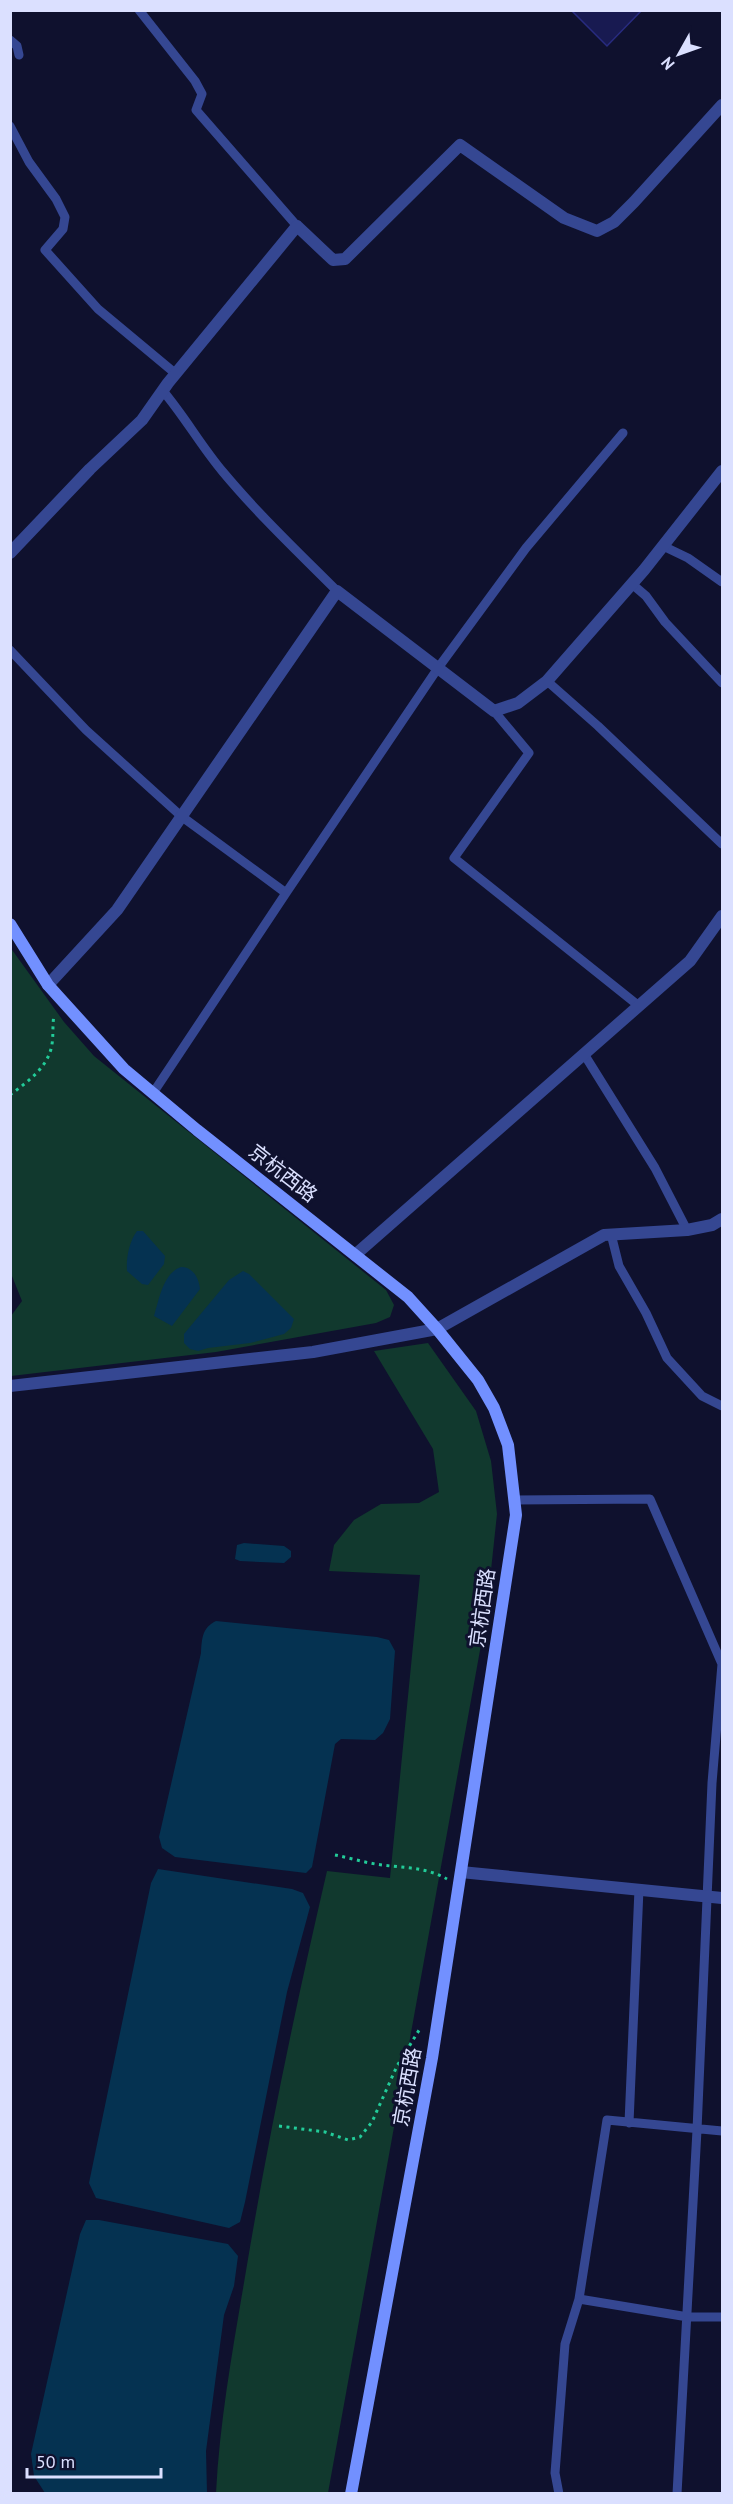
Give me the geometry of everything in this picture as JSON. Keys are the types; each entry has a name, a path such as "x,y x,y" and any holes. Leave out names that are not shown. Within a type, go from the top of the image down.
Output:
{"main road":[{"name":"京杭西路","path":"10,924 48,985 124,1069 408,1297 478,1380 494,1407 508,1444 514,1500 514,1526 432,2058 351,2493"}],"street":[{"path":"10,553 90,469 142,420 176,374 297,226 333,260 345,259 460,146 564,218 597,231 614,222 628,209 723,105"},
{"path":"48,985 117,910 337,591 494,711 518,703 547,681 632,584 723,471"},
{"path":"355,1255 690,961 723,916"},
{"path":"10,1386 313,1352 437,1329 604,1234 687,1230 712,1225 723,1219"},
{"path":"460,1878 639,1889 723,1898"}],"lane":[{"path":"139,10 195,81 202,94 196,110 297,226"},
{"path":"10,40 17,46 19,55"},
{"path":"10,126 29,162 56,199 65,217 63,229 45,250 98,309 176,374"},
{"path":"163,391 184,416 221,470 275,529 337,591"},
{"path":"153,1093 438,668 526,548 623,433"},
{"path":"663,546 688,558 723,582"},
{"path":"632,584 646,596 665,622 723,683"},
{"path":"10,650 86,730 182,816 286,893"},
{"path":"547,681 723,844"},
{"path":"494,711 529,753 454,858 639,1006"},
{"path":"584,1054 655,1168 687,1230"},
{"path":"611,1234 619,1266 646,1313 667,1358 702,1396 723,1406"},
{"path":"514,1500 650,1499 722,1664 712,1783 698,2130 677,2493"},
{"path":"629,2123 639,1889"},
{"path":"559,2493 555,2473 565,2344 579,2299 607,2120 723,2131"},
{"path":"579,2299 688,2317 723,2317"}],"path":[{"path":"10,1095 37,1073 45,1062 51,1047 52,1026 58,996"},
{"path":"335,1855 383,1866 411,1867 460,1878"},
{"path":"279,2126 325,2132 348,2139 360,2137 372,2122 397,2066 422,2026"}],"green space":[{"path":"10,947 64,1022 94,1056 386,1290 394,1305 390,1317 376,1323 216,1352 11,1376 11,1316 22,1301 10,1271"},
{"path":"428,1343 476,1411 491,1461 497,1514 486,1617 328,2493 216,2493 229,2376 256,2210 284,2065 327,1871 390,1878 420,1575 329,1571 334,1545 354,1520 381,1504 419,1503 439,1492 433,1449 374,1351"}],"water":[{"path":"137,1231 143,1231 165,1256 164,1264 148,1285 142,1284 127,1271 129,1250"},
{"path":"181,1267 195,1274 200,1289 172,1326 154,1316 166,1281 175,1270"},
{"path":"243,1271 249,1274 294,1319 291,1328 284,1334 250,1343 198,1351 190,1349 184,1343 184,1334 229,1280"},
{"path":"244,1543 284,1546 291,1551 291,1557 284,1563 240,1561 235,1559 237,1545"},
{"path":"216,1621 377,1637 389,1640 395,1651 390,1719 383,1733 375,1740 341,1739 335,1744 312,1867 306,1873 175,1857 162,1848 159,1837 201,1653 202,1638 205,1630"},
{"path":"158,1869 292,1889 303,1893 310,1907 287,1992 240,2222 229,2228 96,2198 89,2183 151,1883"},
{"path":"86,2220 99,2220 228,2244 238,2256 234,2286 224,2315 206,2451 207,2493 45,2493 34,2476 31,2454 80,2234"}],"building":[{"path":"571,10 642,10 607,46"}]}
